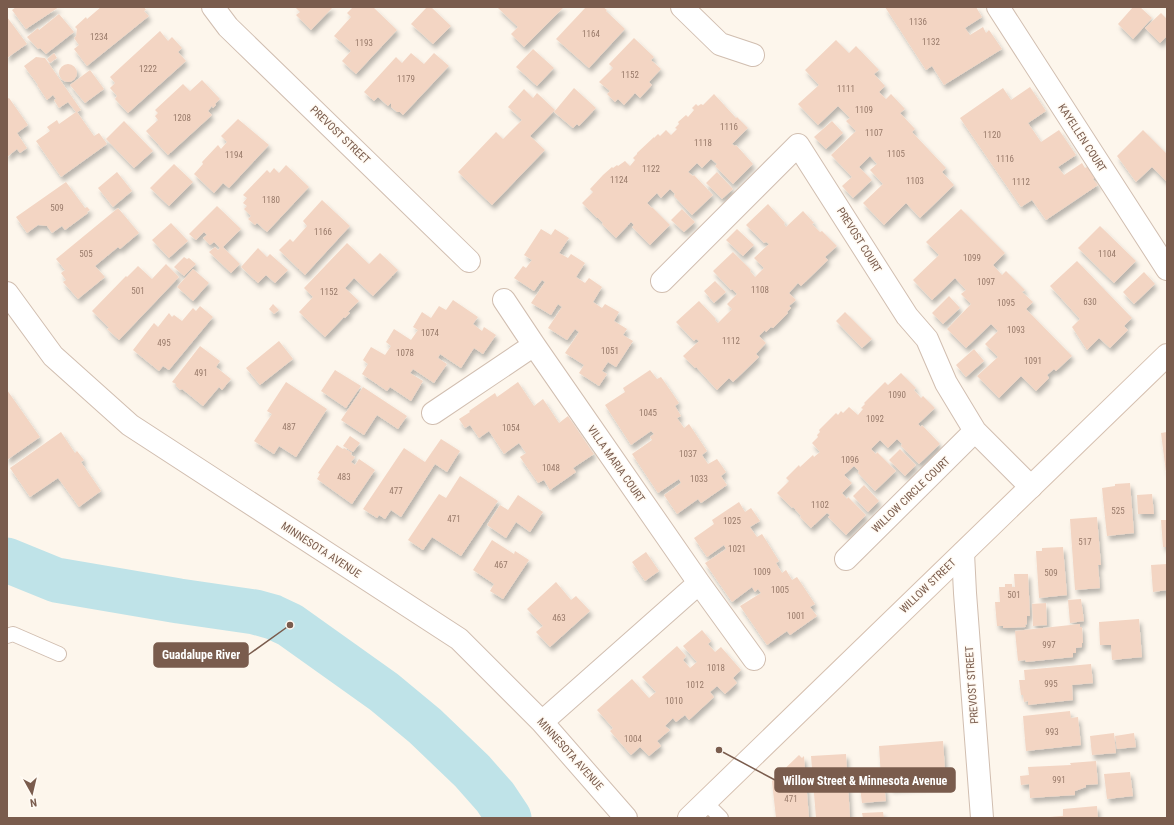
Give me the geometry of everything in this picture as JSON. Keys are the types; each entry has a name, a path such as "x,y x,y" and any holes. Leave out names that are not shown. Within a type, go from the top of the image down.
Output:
{"street":[{"name":"PREVOST STREET","path":"213,7 228,27 469,261"},
{"path":"682,7 720,44 753,55"},
{"name":"KAYELLEN COURT","path":"998,7 1167,269"},
{"name":"PREVOST COURT","path":"662,281 798,145 907,316 928,339 946,383 975,431 1031,487"},
{"name":"MINNESOTA AVENUE","path":"7,293 53,356 130,425 459,639 542,722 626,818"},
{"name":"VILLA MARIA COURT","path":"504,300 699,583 754,659"},
{"path":"433,413 534,345"},
{"name":"WILLOW STREET","path":"689,818 1167,355"},
{"name":"WILLOW CIRCLE COURT","path":"846,558 975,431"},
{"name":"PREVOST STREET","path":"963,553 982,818"},
{"path":"542,722 699,583"}],"lane":[{"path":"7,636 13,634 59,654"},
{"path":"705,802 721,818"}],"building":[{"path":"16,7 59,7 26,29 12,10"},
{"path":"101,7 144,7 146,10 144,11 149,16 87,66 74,49 79,45 74,38 76,36 77,29 75,27 86,17 87,19"},
{"path":"295,7 333,7 311,30 296,15 300,12"},
{"path":"353,7 373,7 397,30 356,74 342,61 351,51 334,36 351,17 347,13"},
{"path":"427,7 431,7 451,26 433,44 411,24"},
{"path":"564,7 524,47 511,34 518,27 498,8"},
{"path":"586,7 603,7 625,29 589,68 556,39"},
{"path":"885,7 976,7 982,17 965,28 970,35 983,27 986,33 989,30 1002,49 944,85 932,66 926,70"},
{"path":"1133,7 1140,7 1152,18 1133,39 1118,24"},
{"path":"1161,13 1167,19 1167,36 1160,43 1145,28"},
{"path":"59,14 74,32 46,54 40,48 38,49 27,37 38,28 39,30"},
{"path":"7,17 27,44 7,58"},
{"path":"160,31 168,41 172,37 182,48 178,52 186,61 128,113 115,99 117,96 110,88 115,83 110,77"},
{"path":"634,38 654,57 651,60 661,69 649,82 652,85 640,98 635,93 624,105 618,99 615,102 607,94 610,91 599,82 613,68 609,64"},
{"path":"836,40 849,53 856,46 879,70 874,74 885,86 879,92 886,99 891,94 905,109 900,113 915,129 912,132 946,168 942,172 954,185 920,218 906,203 884,225 863,203 883,184 870,170 877,164 870,156 859,167 872,180 853,198 842,186 852,177 831,155 856,131 846,121 850,118 838,106 818,125 798,104 819,85 805,70"},
{"path":"533,49 554,68 537,86 516,67"},
{"path":"54,53 57,58 50,63 47,59"},
{"path":"411,53 424,64 434,53 449,66 403,115 391,107 391,103 388,106 378,97 374,101 364,92 396,57 402,63"},
{"path":"36,57 45,58 81,110 77,112 94,136 99,133 107,144 61,177 36,141 50,131 47,127 57,120 59,124 76,112 68,102 59,108 53,95 47,100 24,66"},
{"path":"64,64 72,64 77,69 75,80 72,82 64,82 59,77 59,69"},
{"path":"90,70 104,89 85,103 70,85"},
{"path":"202,80 220,99 213,108 212,106 208,111 212,115 168,155 146,131 158,120 155,116 158,113 155,110 183,84 190,91"},
{"path":"1030,87 1046,111 1028,123 1041,142 1059,130 1076,155 1058,167 1064,175 1082,163 1085,168 1089,166 1096,176 1093,179 1098,185 1046,220 1032,200 1021,207 960,118 1003,88 1011,100"},
{"path":"574,88 596,108 579,126 577,124 573,128 554,112"},
{"path":"524,89 533,98 537,93 555,110 530,136 545,150 492,205 458,172 496,132 503,139 522,120 508,107"},
{"path":"714,94 736,118 737,117 748,128 732,144 735,146 736,145 753,164 733,184 715,166 717,164 711,159 702,168 697,163 688,172 693,176 694,175 713,195 692,215 674,196 675,194 670,189 661,198 657,193 647,203 670,225 650,245 632,227 634,225 631,222 616,238 582,203 593,192 590,189 612,167 618,166 625,161 630,166 635,160 633,158 637,153 658,134 660,136 666,130 671,135 677,129 675,128 679,124 678,122 686,115 688,117 694,110 692,108 696,104 698,106 701,104 703,105"},
{"path":"9,98 28,125 17,133 27,148 20,153 17,149 7,157 7,99"},
{"path":"238,119 269,145 229,188 223,183 214,193 194,174 203,164 202,162 218,145 221,149 227,142 221,136"},
{"path":"124,121 153,151 134,168 106,139"},
{"path":"832,121 843,133 826,149 814,137"},
{"path":"1143,130 1167,154 1167,182 1152,167 1136,182 1117,156"},
{"path":"174,164 193,182 169,206 150,188"},
{"path":"286,165 309,187 267,232 257,223 255,225 248,219 251,216 244,209 247,206 243,203 247,198 243,195 267,170 270,173 274,168 279,173"},
{"path":"117,172 132,191 113,207 98,188"},
{"path":"717,172 733,189 722,199 706,183"},
{"path":"66,182 85,208 87,207 90,210 87,212 88,213 65,230 62,226 52,233 47,226 38,225 27,233 16,217"},
{"path":"322,200 350,226 305,275 279,250 290,239 293,242 307,226 303,221"},
{"path":"768,204 785,223 784,224 786,227 803,211 814,223 812,224 820,232 822,231 837,246 825,257 828,260 801,286 798,283 789,293 796,300 789,306 791,308 787,312 788,313 773,328 771,327 766,332 765,330 759,336 766,343 756,354 759,357 733,382 729,378 717,390 696,367 695,368 683,356 699,341 696,339 694,341 676,322 699,301 718,323 732,309 727,304 737,294 732,289 731,290 713,271 733,252 751,270 750,271 755,277 764,268 754,258 769,244 766,242 764,243 746,225"},
{"path":"217,206 241,229 223,247 240,264 231,273 209,252 215,247 218,250 220,248 214,242 210,245 203,238 207,235 204,232 196,240 189,234"},
{"path":"118,208 139,233 120,249 118,247 95,266 105,277 78,299 63,282 66,280 61,273 65,270 56,259"},
{"path":"682,209 695,222 684,232 671,220"},
{"path":"961,209 1005,253 993,265 1002,275 1006,271 1025,290 1022,292 1033,302 1026,309 1072,356 1056,371 1054,369 1047,375 1049,378 1036,391 1021,376 999,398 977,376 998,357 985,344 998,331 991,324 966,348 947,329 971,304 961,294 966,290 955,278 932,300 913,280 939,255 926,242"},
{"path":"171,223 188,241 169,258 152,240"},
{"path":"1100,226 1136,261 1114,283 1078,248"},
{"path":"541,229 551,235 555,229 569,238 559,253 568,258 571,254 585,263 576,277 585,283 589,278 602,287 593,302 602,308 605,304 619,312 614,321 627,329 623,335 633,341 616,367 608,362 602,371 607,374 599,386 579,373 584,365 565,353 579,332 575,329 567,340 548,328 562,307 558,304 551,315 531,303 545,282 542,280 534,291 514,278 523,266 526,268 532,260 524,255"},
{"path":"737,229 754,245 743,256 726,240"},
{"path":"347,243 369,264 380,253 398,270 373,296 354,278 345,288 359,301 348,312 350,313 345,318 344,317 325,337 299,312 313,297 304,288"},
{"path":"258,248 267,257 270,254 288,270 275,283 266,275 258,283 241,267"},
{"path":"184,257 187,259 189,258 196,264 184,276 174,267"},
{"path":"1077,261 1132,318 1124,326 1128,330 1110,348 1099,338 1087,350 1072,327 1080,319 1050,286"},
{"path":"166,264 179,277 119,340 107,329 109,328 92,311 126,276 127,277 138,266 152,279"},
{"path":"193,269 209,283 193,301 177,287"},
{"path":"1144,272 1155,284 1134,304 1123,292"},
{"path":"715,281 726,292 714,303 704,291"},
{"path":"949,296 960,308 943,324 932,313"},
{"path":"453,300 478,317 473,324 482,331 484,327 496,335 483,354 474,348 461,368 440,354 438,358 447,364 434,383 413,369 410,373 423,381 411,401 390,387 387,391 362,374 368,364 363,360 371,347 385,355 391,346 386,342 394,329 411,340 418,330 413,327 422,312 431,318 439,306 446,310"},
{"path":"273,304 279,310 274,314 269,309"},
{"path":"200,306 213,317 169,370 163,366 159,371 133,350 154,323 158,327 169,313 172,317 174,315 182,321 193,308 196,311"},
{"path":"845,312 872,339 862,348 836,321"},
{"path":"279,341 293,359 260,385 246,368"},
{"path":"200,346 220,361 216,367 231,379 222,390 219,387 203,406 182,389 180,390 176,384 172,382"},
{"path":"974,349 984,361 966,377 956,365"},
{"path":"335,370 361,386 346,408 321,391"},
{"path":"650,370 657,379 661,377 679,403 675,406 681,416 677,418 684,428 689,424 707,451 702,455 708,464 717,459 726,472 721,476 727,485 701,503 698,499 677,514 664,495 681,483 679,479 658,493 632,454 652,440 650,437 654,434 651,431 631,445 605,405 625,392 623,388"},
{"path":"901,373 916,388 914,390 921,398 923,396 935,408 918,424 921,427 922,425 940,444 919,464 901,446 902,444 897,439 888,448 880,440 871,449 876,454 877,452 896,471 875,491 858,473 859,471 854,466 844,475 852,483 842,493 866,515 846,535 828,517 830,515 827,513 811,528 793,507 792,508 777,493 789,481 786,478 799,465 800,467 813,455 814,457 820,452 812,443 818,437 817,435 820,432 819,430 836,413 838,415 841,411 843,413 849,407 858,415 863,409 861,408 865,404 864,403 885,382 888,385"},
{"path":"286,382 327,409 296,457 279,446 274,454 254,441 272,414 267,411"},
{"path":"518,382 534,406 543,399 559,423 568,416 594,454 573,468 576,472 550,490 544,480 538,483 520,457 526,453 519,443 504,454 489,431 479,438 470,425 465,428 459,419 495,393 497,397"},
{"path":"363,387 407,416 398,429 377,415 364,435 341,420"},
{"path":"7,390 40,437 7,460"},
{"path":"61,432 75,453 77,451 84,460 81,462 101,491 79,507 58,478 30,497 10,468"},
{"path":"1167,432 1167,472 1166,472 1161,433"},
{"path":"350,436 360,443 353,452 343,446"},
{"path":"441,439 460,451 447,472 435,464 401,517 391,510 385,519 379,515 377,518 363,509 404,448 425,462"},
{"path":"337,445 352,453 351,455 355,457 351,462 355,465 359,459 375,470 352,504 317,479 320,474 318,473"},
{"path":"900,449 916,465 905,476 889,460"},
{"path":"460,476 498,501 461,556 432,537 423,550 408,540 439,494 446,498"},
{"path":"1130,483 1134,533 1107,536 1102,488 1115,486 1115,484"},
{"path":"864,485 879,501 868,512 853,496"},
{"path":"1152,494 1154,514 1138,514 1137,495"},
{"path":"518,495 543,512 530,532 516,522 506,538 487,525 500,505 508,510"},
{"path":"739,502 745,512 751,508 760,521 750,527 757,537 762,534 779,561 776,563 782,573 786,570 792,580 797,577 815,604 810,607 817,616 790,635 787,631 767,645 740,606 761,593 758,589 755,592 752,587 732,602 705,563 726,549 724,545 707,557 694,538 714,524 712,520"},
{"path":"1097,517 1101,565 1098,565 1100,588 1075,590 1070,519"},
{"path":"1161,520 1167,520 1167,547 1163,547"},
{"path":"492,540 514,554 515,551 529,560 503,599 490,591 494,584 473,570"},
{"path":"1063,547 1067,595 1039,598 1036,551 1042,551 1042,548"},
{"path":"646,552 659,571 645,581 632,562"},
{"path":"1167,564 1167,590 1153,592 1151,565"},
{"path":"1014,574 1028,574 1030,616 1027,616 1026,627 1003,628 1003,626 997,626 995,602 1000,602 999,587 1005,587 1005,584 1012,584 1012,587 1015,587"},
{"path":"556,582 571,600 576,596 590,611 550,647 536,632 543,626 527,609"},
{"path":"1081,599 1084,621 1070,623 1068,600"},
{"path":"1046,603 1047,625 1033,626 1032,604"},
{"path":"1139,619 1142,657 1112,660 1111,645 1100,645 1099,622"},
{"path":"1080,624 1080,627 1082,627 1083,643 1082,647 1076,648 1076,653 1073,653 1073,657 1026,662 1025,660 1018,661 1015,631"},
{"path":"702,630 711,641 708,644 715,652 721,647 741,670 733,678 737,683 725,694 717,686 710,692 714,697 689,720 685,715 676,722 673,718 665,726 670,730 657,741 661,746 649,756 640,747 631,755 610,731 613,728 597,710 632,679 649,698 656,692 642,677 677,646 686,656 683,660 690,668 697,662 683,646"},
{"path":"1091,664 1093,683 1072,685 1073,700 1028,705 1028,701 1024,702 1023,695 1021,695 1019,680 1025,680 1024,670"},
{"path":"1070,711 1071,718 1078,717 1081,745 1026,751 1023,716"},
{"path":"1114,733 1116,753 1092,755 1090,736"},
{"path":"1134,733 1136,747 1117,749 1115,736"},
{"path":"943,741 946,784 890,788 889,777 881,778 879,746"},
{"path":"846,754 850,817 816,818 811,756"},
{"path":"799,755 802,758 804,756 809,818 776,818 772,781"},
{"path":"1096,761 1098,784 1086,785 1086,787 1075,791 1075,795 1030,798 1029,784 1021,785 1020,776 1029,775 1028,767 1071,765 1070,763"},
{"path":"1130,772 1133,796 1107,799 1104,774"},
{"path":"884,785 886,801 862,803 860,787"},
{"path":"1097,806 1098,818 1050,818 1063,816 1063,809"},
{"path":"883,812 884,818 863,818 862,813"}],"waterway":[{"path":"7,560 56,580 179,601 255,612 273,617 290,625 384,692 425,726 472,771 495,797 509,818"}],"place":[{"name":"Guadalupe River","path":"290,625"},
{"name":"Willow Street & Minnesota Avenue","path":"719,750"}]}
